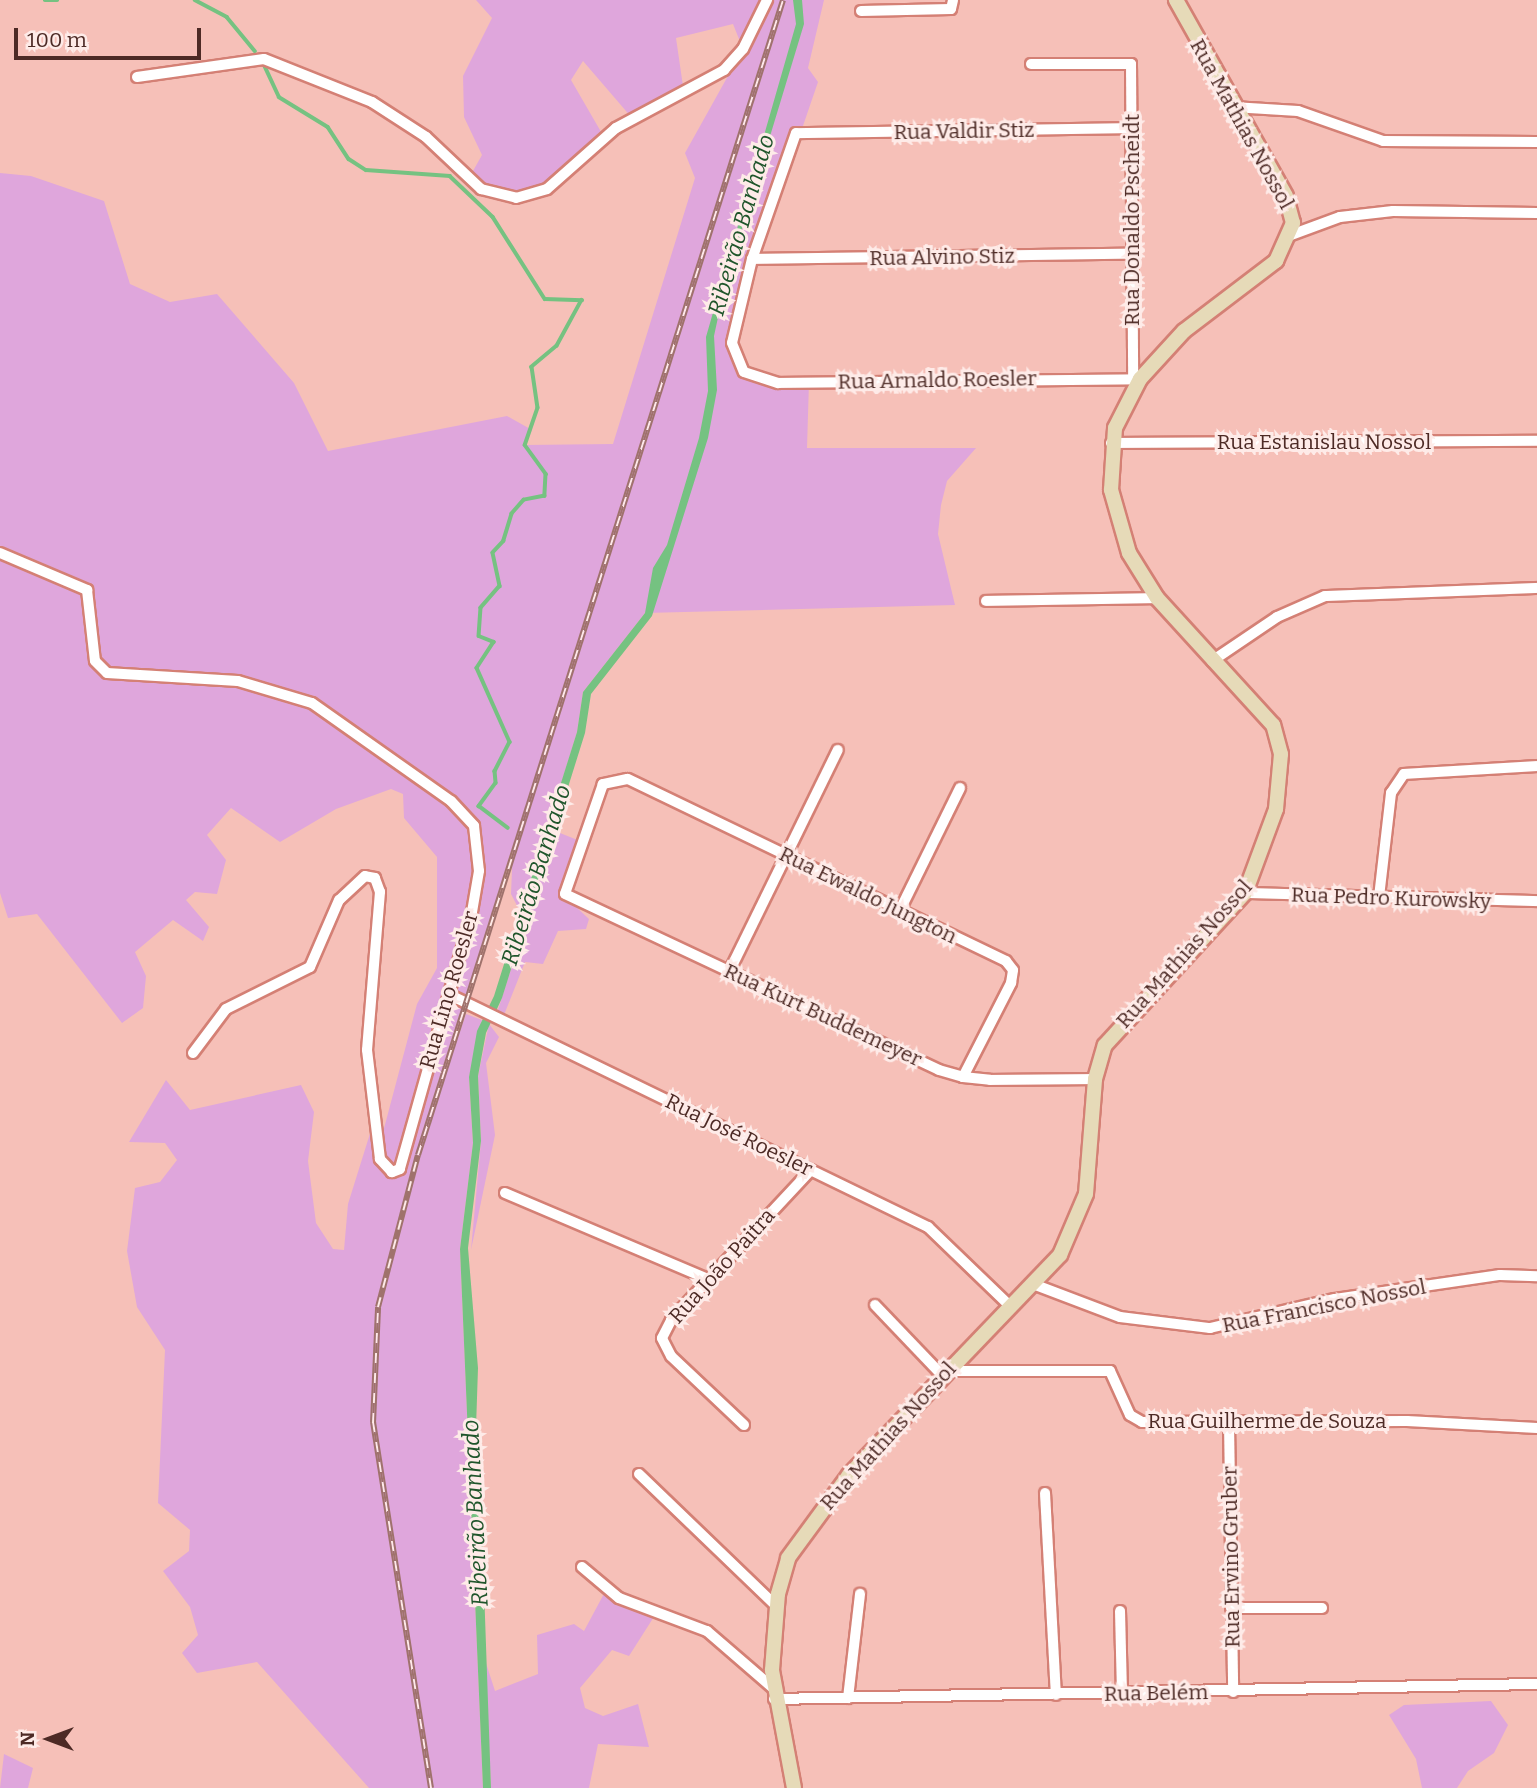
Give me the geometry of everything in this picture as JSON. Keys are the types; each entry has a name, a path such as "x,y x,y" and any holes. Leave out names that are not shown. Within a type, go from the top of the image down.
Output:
{"street":[{"path":"137,77 264,59 372,102 426,137 481,189 516,198 547,190 616,128 724,70 743,49 767,0"},
{"path":"861,11 951,9 953,0"},
{"name":"Rua Mathias Nossol","path":"794,1788 774,1694 776,1606 788,1558 812,1520 944,1373 1060,1255 1080,1213 1090,1171 1094,1079 1112,1032 1245,893 1272,828 1282,754 1268,716 1212,661 1157,598 1122,537 1111,490 1111,443 1137,378 1184,331 1276,261 1291,235 1286,196 1233,107 1176,0"},
{"name":"Rua Donaldo Pscheidt","path":"1031,64 1131,64 1137,378"},
{"path":"1233,107 1298,111 1383,141 1537,142"},
{"name":"Rua Valdir Stiz","path":"752,259 796,134 1132,128"},
{"path":"1291,235 1340,217 1393,211 1537,213"},
{"name":"Rua Alvino Stiz","path":"752,259 1133,254"},
{"name":"Rua Arnaldo Roesler","path":"752,259 733,330 733,356 744,373 778,383 1137,378"},
{"name":"Rua Estanislau Nossol","path":"1111,443 1537,441"},
{"name":"Rua Lino Roesler","path":"0,553 87,590 95,661 107,673 280,690 346,723 465,811 478,836 479,871 407,1155 392,1172 380,1159 367,1050 380,891 375,878 365,876 339,900 310,967 226,1009 193,1053"},
{"path":"1212,661 1277,617 1325,596 1537,588"},
{"path":"986,601 1157,598"},
{"path":"730,970 838,750"},
{"path":"1379,897 1391,793 1404,774 1537,766"},
{"name":"Rua Ewaldo Jungton","path":"565,894 603,784 610,779 627,779 900,910 1013,970 963,1077"},
{"path":"900,910 960,788"},
{"name":"Rua Pedro Kurowsky","path":"1245,893 1537,901"},
{"name":"Rua Kurt Buddemeyer","path":"565,894 963,1077 1094,1079"},
{"name":"Rua José Roesler","path":"448,994 934,1231 1010,1306"},
{"name":"Rua João Paitra","path":"744,1425 671,1356 662,1338 708,1279 811,1170"},
{"path":"505,1193 708,1279"},
{"name":"Rua Francisco Nossol","path":"1033,1284 1120,1317 1210,1328 1335,1300 1500,1275 1537,1276"},
{"path":"875,1305 944,1373"},
{"name":"Rua Guilherme de Souza","path":"944,1373 1110,1371 1137,1420 1228,1423 1407,1421 1537,1428"},
{"name":"Rua Ervino Gruber","path":"1228,1423 1233,1692"},
{"path":"639,1474 776,1606"},
{"path":"1045,1493 1056,1695"},
{"path":"582,1567 619,1598 707,1631 774,1694"},
{"path":"848,1698 860,1594"},
{"path":"1231,1608 1322,1608"},
{"path":"1120,1611 1122,1693"},
{"name":"Rua Belém","path":"774,1694 848,1698 1537,1684"}],"shaded area":[{"path":"476,0 824,0 808,68 818,82 733,330 749,377 809,382 807,448 976,448 947,481 941,505 938,534 955,605 645,613 583,692 577,732 521,913 511,894 513,845 432,1110 466,1014 482,1020 469,1077 473,1143 460,1249 483,1788 369,1788 257,1662 197,1673 182,1653 198,1635 190,1607 163,1571 189,1551 190,1530 158,1503 165,1350 137,1307 127,1251 135,1188 160,1182 177,1160 165,1143 129,1142 166,1080 190,1110 301,1085 314,1112 308,1161 316,1223 333,1249 344,1250 348,1204 378,1108 382,1136 417,1004 437,968 437,857 404,818 403,794 391,789 336,809 280,842 231,808 207,835 226,860 217,894 195,892 186,900 209,927 203,941 173,920 135,952 146,976 143,1008 122,1023 37,914 8,918 0,893 0,173 31,176 104,201 130,284 170,302 217,294 294,383 328,451 507,416 532,430 525,445 613,444 695,178 685,153 743,49 733,24 676,38 684,93 632,118 583,61 571,80 604,137 554,184 505,198 469,178 482,155 464,117 463,76 492,18"},
{"path":"555,831 580,841 560,892 589,919 586,929 558,931 543,964 525,962 504,1015 497,1013"},
{"path":"489,1024 499,1037 486,1063 495,1135 471,1250 481,1141 478,1076"},
{"path":"606,1590 657,1612 629,1656 612,1650 580,1688 585,1708 603,1716 638,1704 649,1747 598,1744 589,1788 491,1788 485,1660 495,1691 538,1674 537,1635 574,1624 584,1631"},
{"path":"1491,1701 1508,1725 1494,1753 1468,1771 1457,1788 1422,1788 1416,1759 1389,1715 1404,1705"},
{"path":"4,1754 33,1768 28,1788 0,1788"}],"water":[{"name":"Ribeirão Banhado","path":"793,0 802,0 804,24 725,285 714,336 717,390 708,438 652,616 591,694 585,733 502,998 486,1033 478,1076 481,1141 468,1248 478,1368 474,1488 482,1531 491,1788 483,1788 460,1249 473,1143 469,1077 477,1031 494,996 577,732 583,692 645,613 653,568 667,545 699,438 708,391 706,337 796,24"}],"waterway":[{"path":"45,0 57,0"},
{"path":"195,0 227,17 255,51"},
{"path":"263,62 279,97 328,127 349,159 366,170 450,176 493,217 545,299 582,300 557,346 532,367 538,408 525,445 546,474 545,496 524,500 512,514 504,541 493,553 500,586 481,608 479,636 494,642 477,668 510,742 495,771 496,783 479,806 508,828"}],"railway":[{"path":"431,1788 373,1423 378,1307 418,1155 783,0"}]}
